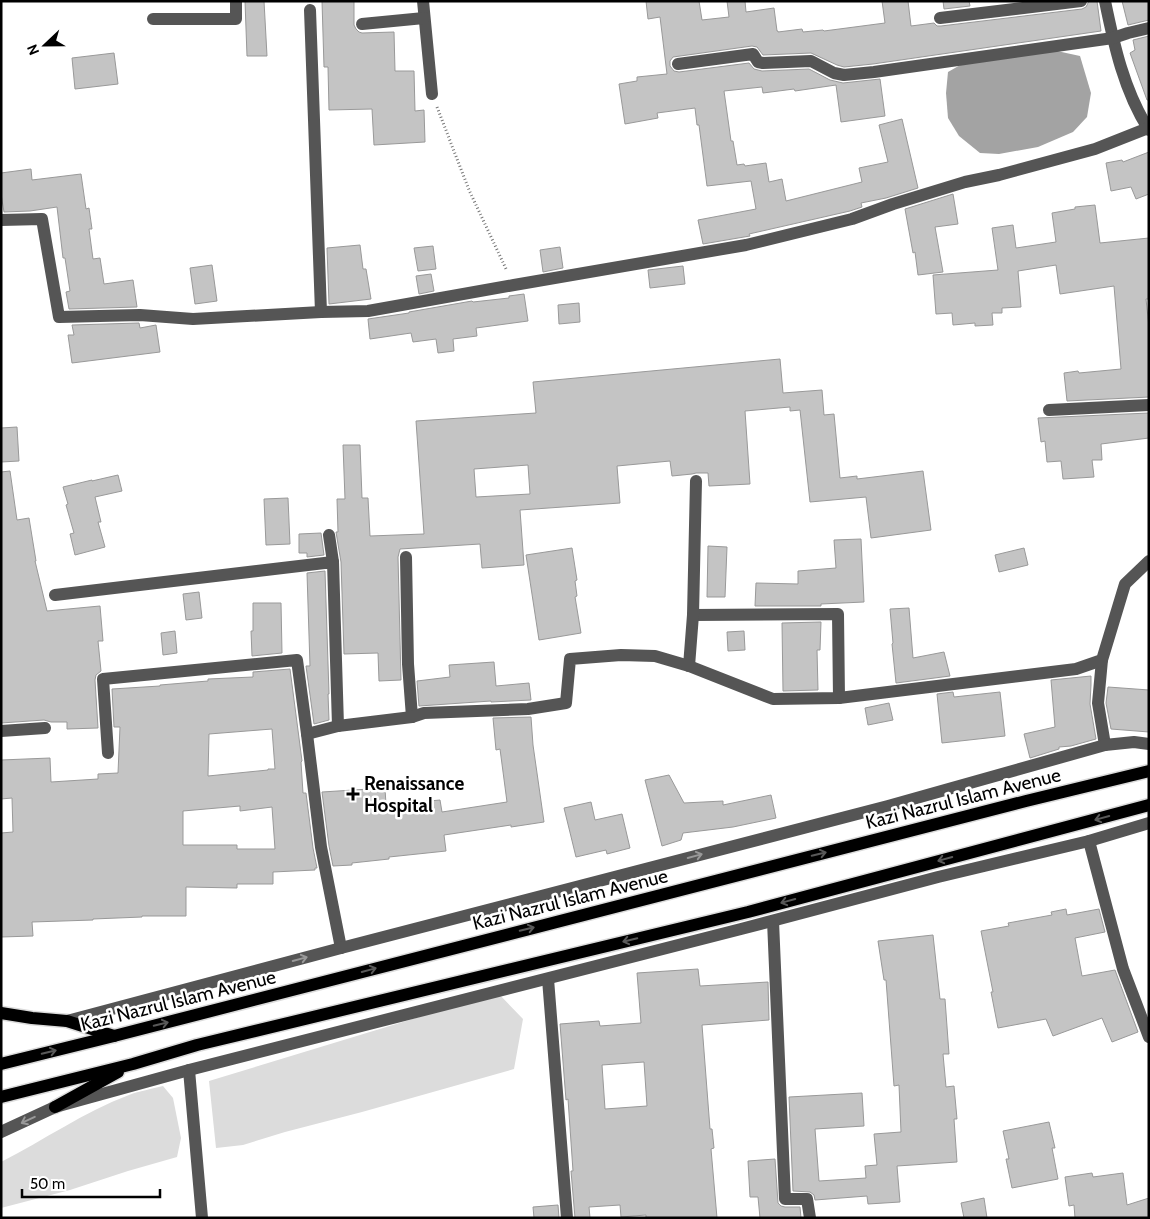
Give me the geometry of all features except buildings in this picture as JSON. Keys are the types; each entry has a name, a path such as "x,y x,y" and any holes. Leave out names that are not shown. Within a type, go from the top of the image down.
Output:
{"main road":[{"name":"Kazi Nazrul Islam Avenue","path":"1,1064 997,808 1149,771"},
{"path":"1,1098 133,1064 197,1045 748,912 1149,805"},
{"path":"1,1013 67,1021 114,1036"},
{"path":"55,1107 133,1064"}],"street":[{"path":"153,19 236,19 236,1"},
{"path":"423,1 432,94"},
{"path":"940,18 1081,1"},
{"path":"1,220 42,219 59,317 140,315 194,319 368,311 746,246 852,219 965,182 999,175 1095,148 1148,129 1129,91 1113,38 1105,1"},
{"path":"310,10 322,312"},
{"path":"362,24 424,18"},
{"path":"678,64 753,54 758,62 811,61 834,73 844,75 1113,38 1149,28"},
{"path":"1050,410 1149,404"},
{"path":"689,666 696,481"},
{"path":"329,535 332,562 338,726"},
{"path":"406,557 408,664 412,717"},
{"path":"1105,745 1098,703 1102,660 1125,584 1149,561"},
{"path":"55,595 332,562"},
{"path":"692,615 838,614 839,698"},
{"path":"307,734 338,726 412,717 424,713 528,710 566,703 570,659 655,656 689,666 773,699 839,698 1076,669 1102,660"},
{"path":"108,752 103,679 297,660 321,846 341,948"},
{"path":"1,731 44,728"},
{"path":"67,1021 888,806 1105,745 1134,742 1149,744"},
{"path":"2,1129 55,1107 189,1070 938,877 1089,841 1149,822"},
{"path":"1089,841 1123,968 1149,1037"},
{"path":"773,921 785,1199 807,1199 810,1218"},
{"path":"548,978 567,1218"},
{"path":"189,1070 202,1218"}],"path":[{"path":"432,94 469,190 514,285"}],"shaded area":[{"path":"1057,51 1080,56 1091,93 1087,117 1073,132 1038,147 999,154 980,153 959,136 948,118 946,93 948,72 969,60"},
{"path":"498,993 523,1019 514,1069 243,1145 216,1148 209,1081"},
{"path":"163,1086 173,1098 181,1138 177,1157 70,1190 1,1208 1,1162 112,1102"}],"place":[{"name":"Renaissance Hospital","path":"353,794"}]}
